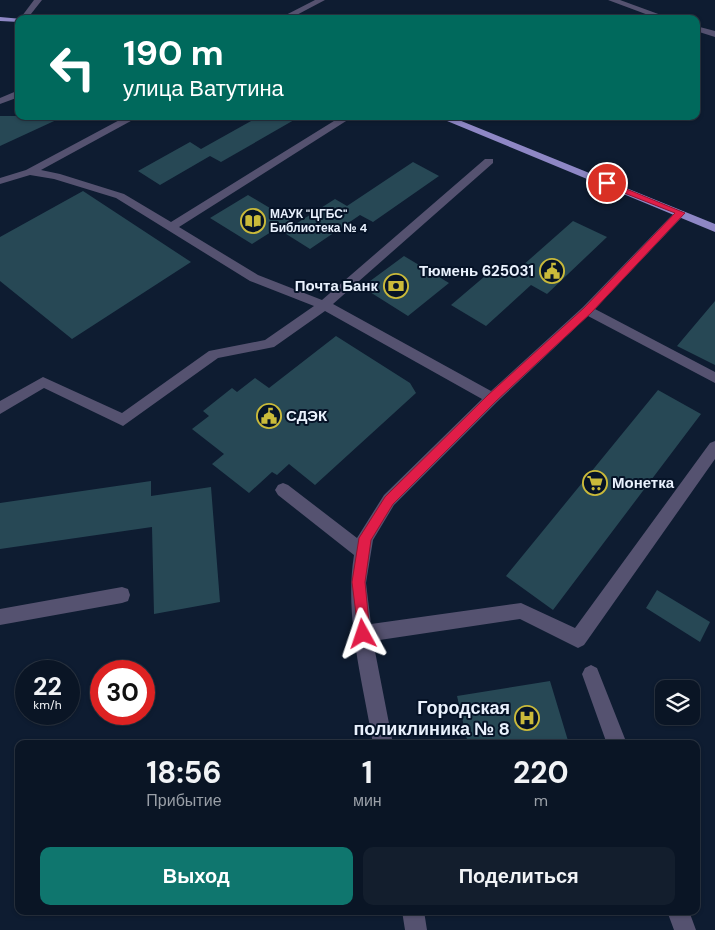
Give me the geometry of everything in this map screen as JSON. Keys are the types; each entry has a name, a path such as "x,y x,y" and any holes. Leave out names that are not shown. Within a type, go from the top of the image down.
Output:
{"main road":[{"path":"0,19 15,19"},
{"path":"450,120 715,228"}],"street":[{"path":"24,15 38,0"},
{"path":"290,15 321,0"},
{"path":"612,0 656,15"},
{"path":"700,29 715,34"},
{"path":"0,101 15,95"},
{"path":"0,181 30,172 128,120"},
{"path":"171,227 344,120"},
{"path":"0,408 43,382 122,420 214,354 269,344 324,305 490,161"},
{"path":"30,172 56,176 120,196 254,278 324,305 492,398"},
{"path":"382,740 363,634 358,582 365,538 389,500 492,398 587,310 680,213"},
{"path":"587,310 715,378"},
{"path":"363,634 521,612 578,639 715,447"},
{"path":"283,490 363,552"},
{"path":"0,617 122,595"},
{"path":"591,674 616,740"},
{"path":"414,915 416,930"},
{"path":"679,915 685,930"}],"building":[{"path":"0,116 15,116 15,120 56,120 0,146"},
{"path":"253,120 294,120 221,162 210,156 160,185 138,171 190,142 201,149"},
{"path":"413,162 439,176 373,222 360,215 310,249 283,232 335,199 347,206"},
{"path":"83,191 191,262 72,339 0,281 0,237"},
{"name":"МАУК \"ЦГБС\" Библиотека № 4","path":"248,195 290,220 252,244 210,218"},
{"path":"573,221 607,237 547,294 531,285 486,326 451,305 498,265 513,274"},
{"path":"404,256 449,283 408,316 362,287"},
{"path":"715,301 715,365 677,346"},
{"path":"336,336 410,383 416,393 315,485 289,464 277,475 272,472 249,493 212,464 224,454 192,429 209,416 203,411 232,388 237,392 255,378 269,388"},
{"path":"658,390 701,414 553,610 506,576"},
{"path":"151,481 151,496 211,487 220,602 154,614 152,527 0,549 0,503"},
{"path":"657,590 710,622 700,642 646,608"},
{"name":"Городская поликлиника № 8","path":"550,681 568,740 467,740 457,696"}],"place":[{"name":"МАУК \"ЦГБС\" Библиотека № 4","path":"253,221"},
{"name":"Тюмень 625031","path":"552,271"},
{"name":"Почта Банк","path":"396,286"},
{"name":"СДЭК","path":"269,416"},
{"name":"Монетка","path":"595,483"},
{"name":"Городская поликлиника № 8","path":"527,718"}],"route":[{"path":"363,634 358,582 365,538 389,500 492,398 587,310 680,213 607,183"}]}
